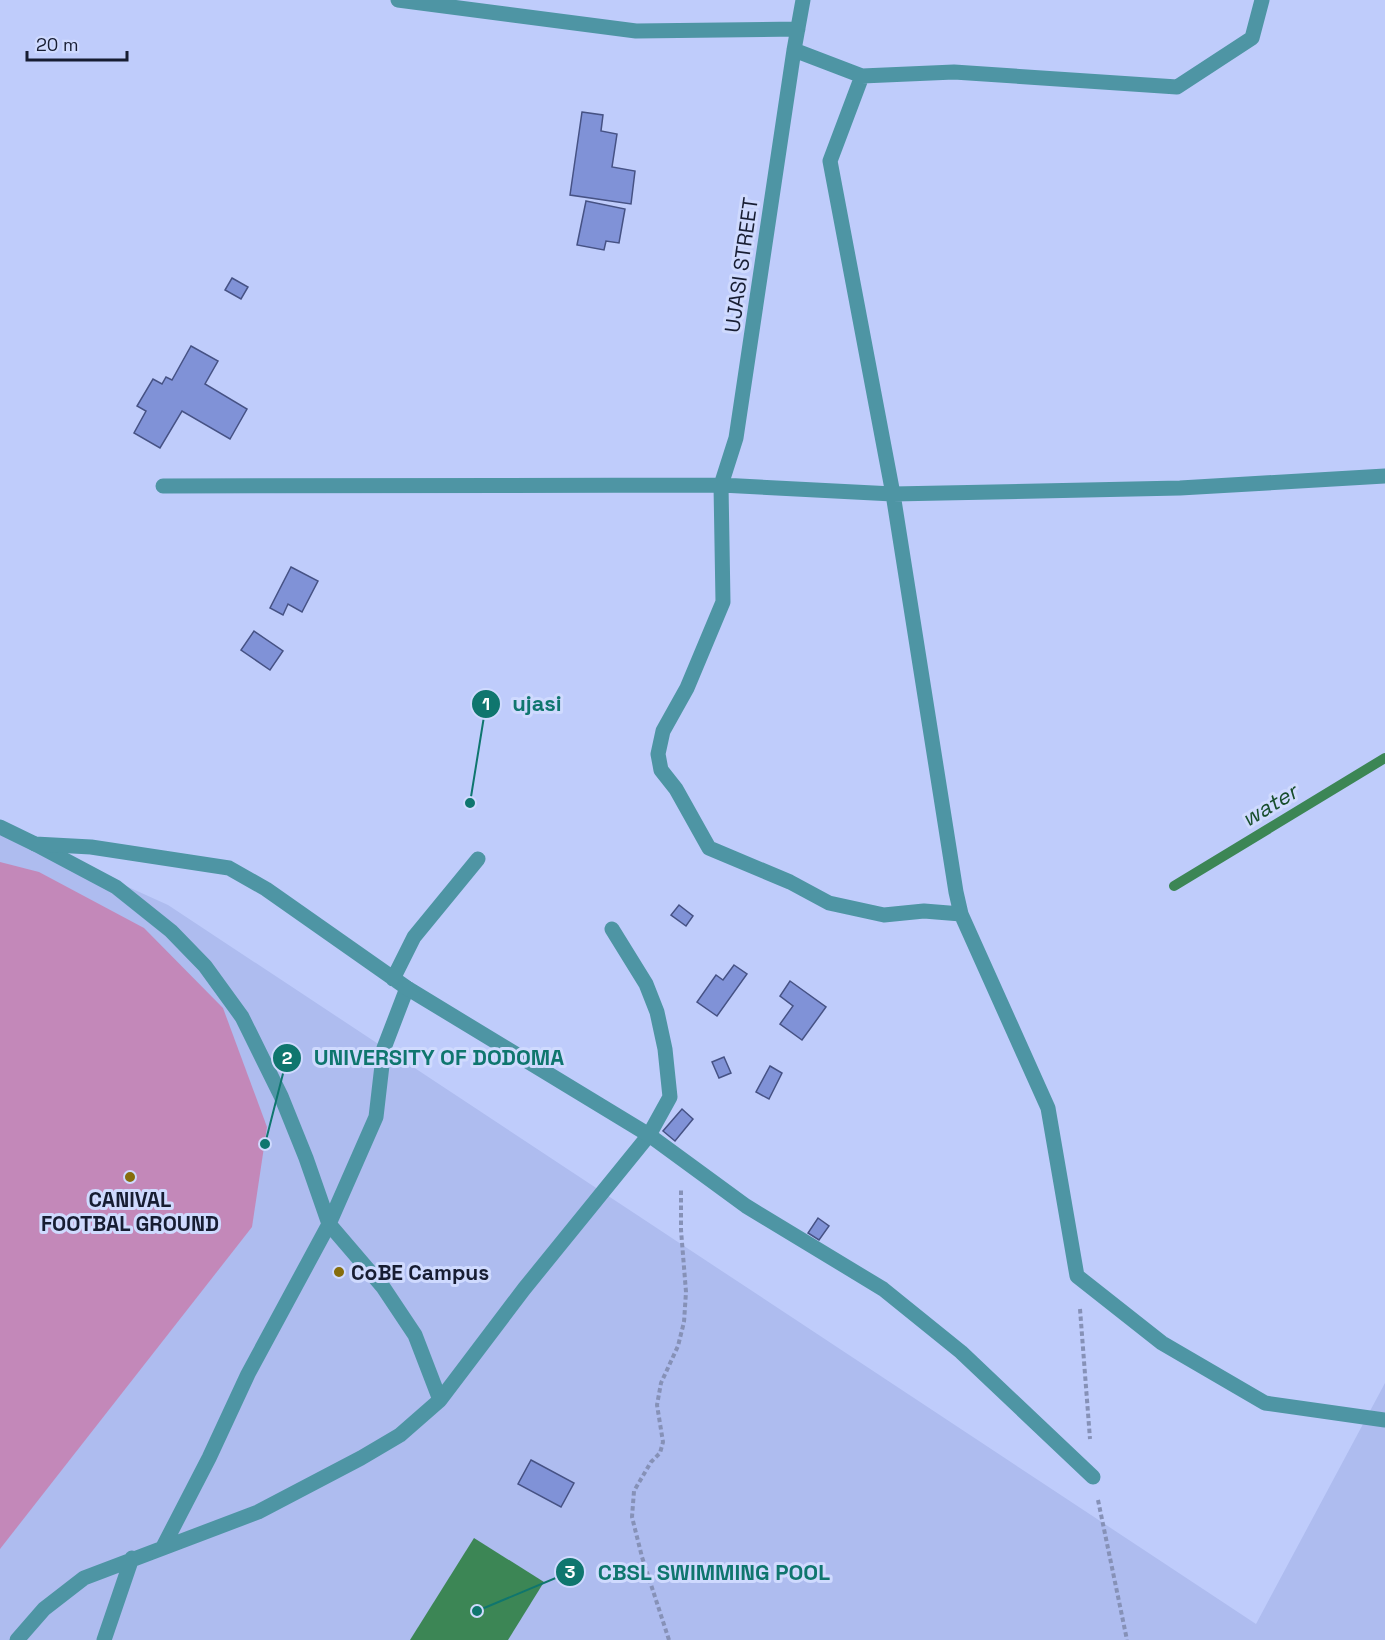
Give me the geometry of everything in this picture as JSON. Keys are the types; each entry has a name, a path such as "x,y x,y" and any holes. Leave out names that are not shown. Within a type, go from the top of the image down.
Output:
{"street":[{"path":"398,0 636,31 798,29"},
{"name":"UJASI STREET","path":"803,0 736,438 721,485 723,602 687,688 663,731 658,754 661,770 676,789 709,848 790,882 829,903 884,915 924,911 961,914"},
{"path":"794,50 862,76 954,72 1177,87 1252,38 1262,0"},
{"path":"862,76 830,161 893,494 961,914 1048,1108 1077,1276 1162,1343 1265,1403 1385,1420"},
{"path":"164,486 721,485 893,494 1180,488 1385,476"},
{"path":"0,827 116,887 171,931 205,966 242,1017 281,1096 329,1224 383,1287 415,1335 440,1400"},
{"path":"35,844 91,847 229,868 266,889 393,979 649,1135 746,1206 883,1289 961,1352 1093,1477"},
{"path":"393,979 414,937 478,859"},
{"path":"17,1640 44,1609 84,1578 258,1512 400,1435 440,1400 524,1289 649,1135 670,1096 665,1049 657,1012 646,984 612,929"},
{"path":"163,1547 209,1458 248,1374 329,1224 376,1117 384,1048 407,988"},
{"path":"104,1640 132,1558"}],"path":[{"path":"669,1640 642,1557 632,1517 634,1491 651,1462 660,1453 663,1442 657,1405 661,1383 678,1346 684,1322 686,1292 681,1230 682,1158"}],"shaded area":[{"name":"CoBE Campus","path":"0,829 168,905 1256,1624 1385,1383 1385,1640 0,1640"},
{"name":"CANIVAL FOOTBAL GROUND","path":"0,862 39,872 144,928 223,1008 267,1127 252,1227 0,1549"},
{"path":"474,1538 544,1582 508,1640 410,1640"}],"building":[{"path":"582,112 603,115 601,131 617,134 612,167 635,171 631,204 570,195"},
{"path":"586,201 625,209 619,243 606,241 604,250 577,245"},
{"path":"232,278 248,287 241,299 225,290"},
{"path":"191,346 218,361 205,384 247,409 230,439 182,411 160,448 134,433 146,411 137,406 153,379 162,384 166,377 172,380"},
{"path":"291,567 318,581 302,612 288,604 283,615 270,608"},
{"path":"254,631 283,651 270,670 241,650"},
{"path":"679,905 693,916 686,926 671,915"},
{"path":"734,965 747,974 717,1016 697,1002 716,975 723,980"},
{"path":"790,981 826,1007 802,1040 780,1024 793,1006 780,996"},
{"path":"724,1057 731,1073 719,1078 712,1062"},
{"path":"770,1066 782,1073 769,1099 756,1092"},
{"path":"682,1109 693,1119 675,1141 663,1131"},
{"path":"818,1218 829,1226 819,1240 808,1233"},
{"path":"531,1460 574,1483 561,1507 518,1484"}],"waterway":[{"name":"water","path":"1174,886 1385,758"}],"place":[{"name":"ujasi","path":"470,803"},
{"name":"UNIVERSITY OF DODOMA","path":"265,1144"},
{"name":"CANIVAL FOOTBAL GROUND","path":"130,1177"},
{"name":"CoBE Campus","path":"339,1272"},
{"name":"CBSL SWIMMING POOL","path":"477,1611"}]}
